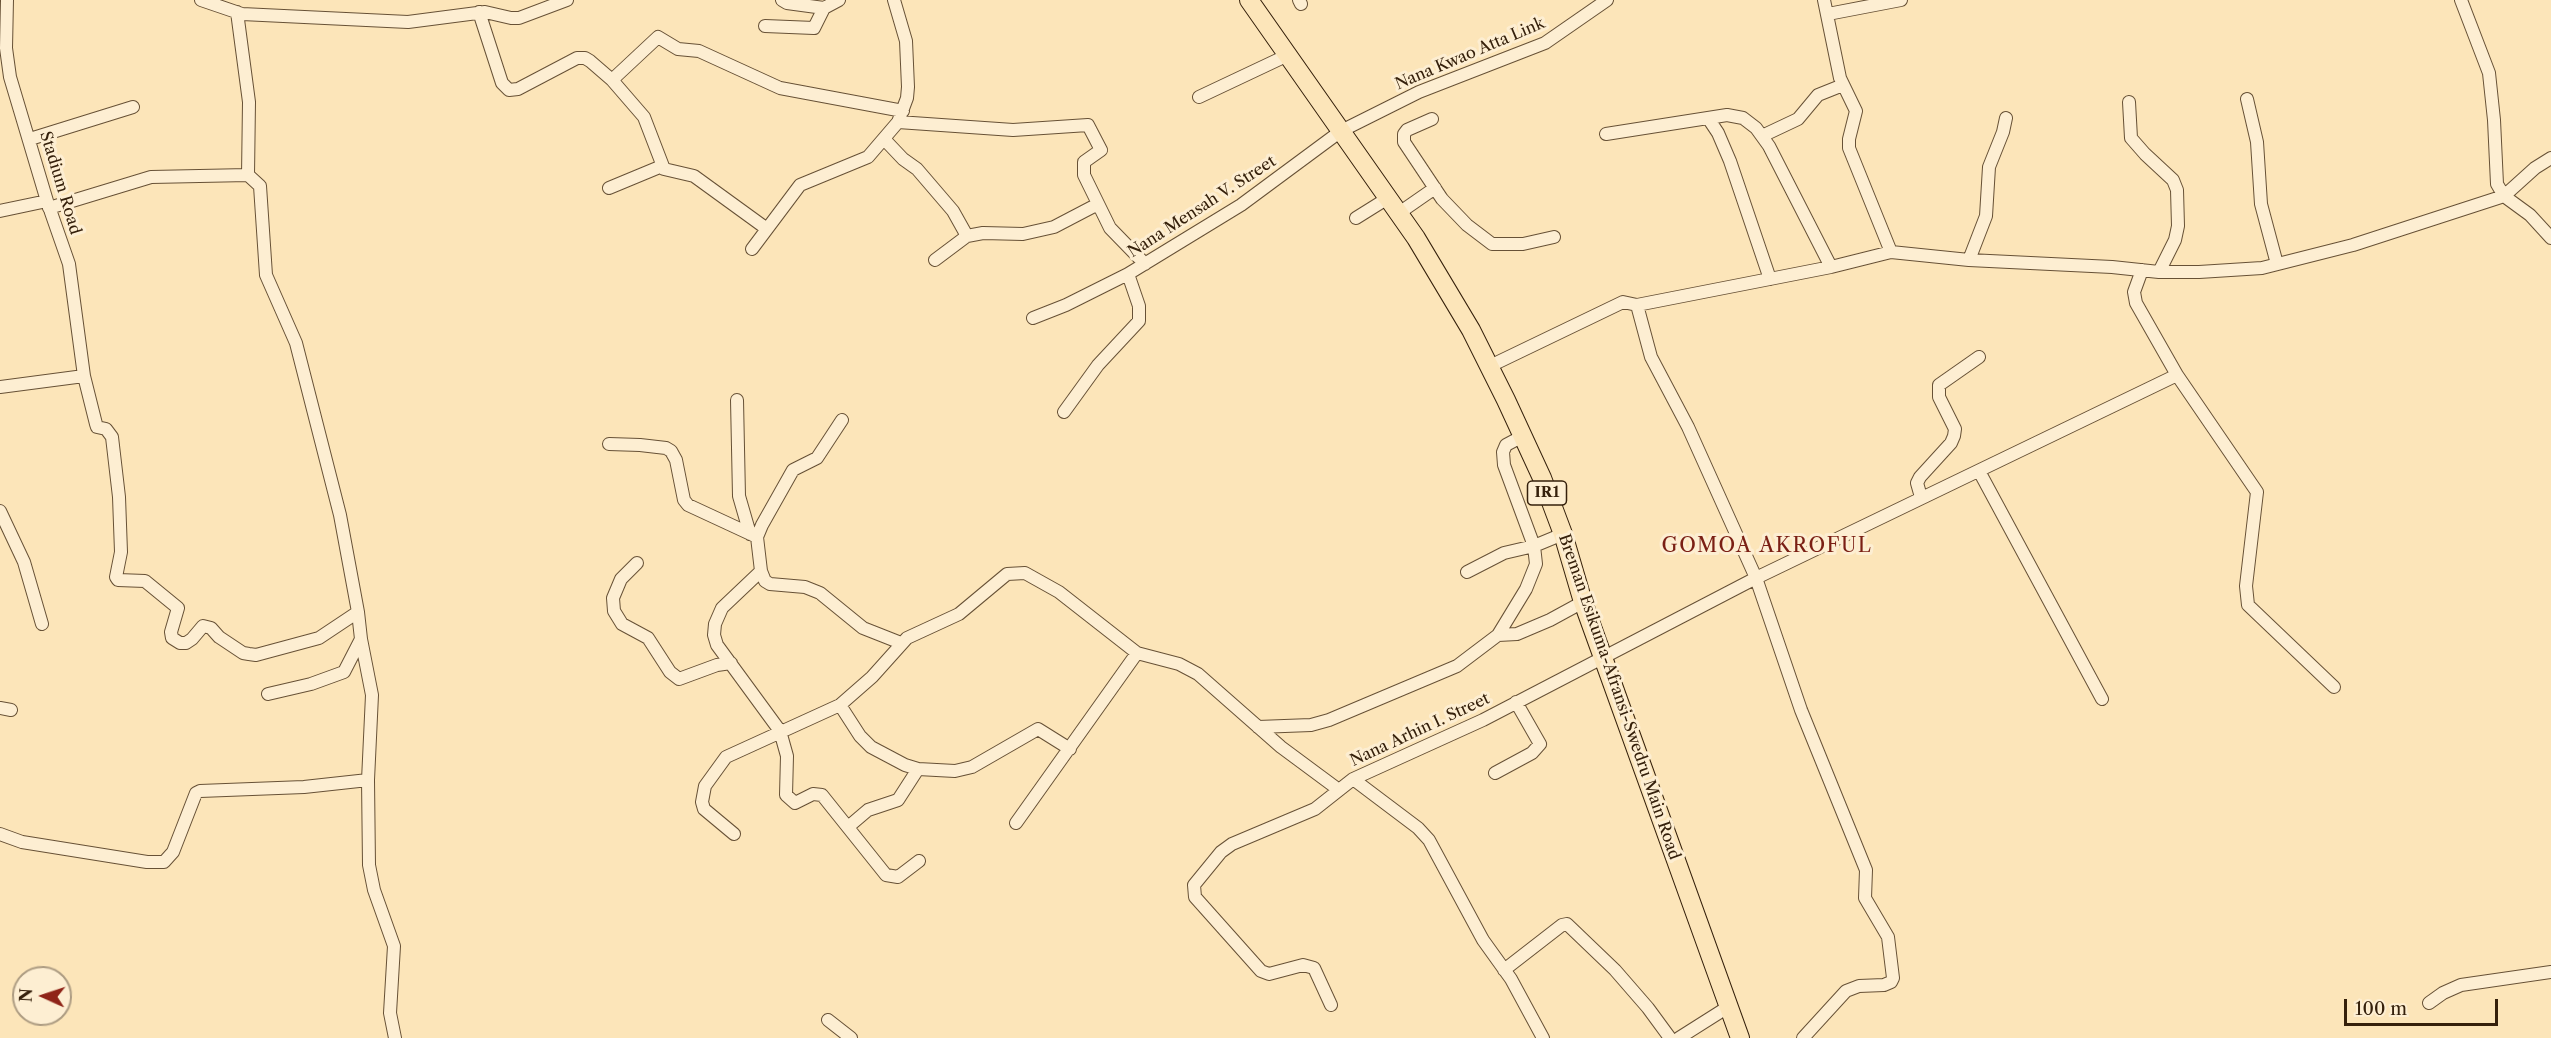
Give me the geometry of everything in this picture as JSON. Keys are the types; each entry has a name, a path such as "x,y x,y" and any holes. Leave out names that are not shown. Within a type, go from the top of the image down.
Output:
{"main road":[{"name":"Breman Esikuma-Afransi-Swedru Main Road","path":"1250,0 1393,206 1456,304 1490,366 1523,436 1563,534 1583,602 1740,1038"}],"street":[{"name":"Stadium Road","path":"7,0 6,48 10,77 48,204 69,264 84,376 97,427 106,429 112,437 119,497 121,552 116,577 118,580 145,581 178,608 171,632 172,638 186,643 203,626 211,628 243,653 256,655 319,638 358,612"},
{"path":"201,0 237,12 408,22 479,12 519,18 567,0"},
{"path":"782,0 787,3 824,8"},
{"path":"765,26 814,28 824,8 839,0"},
{"path":"752,249 800,185 860,162 884,139 900,116 908,87 906,40 894,0"},
{"name":"Nana Kwao Atta Link","path":"1341,131 1426,88 1467,75 1545,43 1607,0"},
{"path":"1824,0 1843,85 1856,111 1849,148 1891,252"},
{"path":"1828,14 1901,0"},
{"path":"2461,0 2489,74 2497,184 2504,196 2530,215 2551,238"},
{"path":"237,12 249,102 248,175"},
{"path":"479,12 502,83 509,90 518,89 580,58 590,61 612,80 644,117 662,166 668,171 694,176 767,229"},
{"path":"612,80 655,38 661,37 678,49 699,51 780,88 900,116 1013,130 1088,124 1101,150 1086,160 1082,170 1110,228 1145,264"},
{"path":"1198,97 1288,55"},
{"path":"1762,136 1798,118 1818,95 1843,85"},
{"path":"2247,99 2257,142 2261,204 2277,264"},
{"path":"2129,102 2131,138 2173,180 2177,190 2178,226 2175,240 2160,272"},
{"path":"30,139 133,107"},
{"path":"1606,134 1737,115 1749,122 1762,136 1831,267"},
{"path":"1708,118 1718,133 1730,161 1770,279"},
{"path":"1969,260 1986,216 1989,167 2006,118"},
{"path":"1432,119 1407,130 1403,138 1442,200 1467,225 1489,243 1523,244 1554,237"},
{"name":"Nana Mensah V. Street","path":"1064,412 1098,365 1139,321 1139,306 1128,274 1241,205 1341,131"},
{"path":"884,139 903,159 917,169 953,211 967,236"},
{"path":"1490,366 1616,304 1630,302 1637,305 1831,267 1891,252 1969,260 2160,272 2199,272 2277,264 2353,245 2504,196 2535,168 2551,158"},
{"path":"609,188 662,166"},
{"path":"0,211 48,204 151,177 248,175 260,186 268,282 296,343 340,515 372,695 367,829 370,873 394,946 390,1013 395,1038"},
{"path":"1356,218 1435,189"},
{"path":"935,260 967,236 983,233 1023,234 1060,226 1098,204"},
{"path":"2142,270 2134,292 2136,303 2177,375 2257,492 2246,586 2248,605 2334,687"},
{"path":"1033,318 1066,305 1128,274"},
{"path":"1637,305 1651,357 1688,427 1756,578 1801,710 1866,870 1864,898 1888,937 1893,978 1891,982 1884,985 1859,986 1846,991 1803,1038"},
{"path":"1921,497 1917,483 1920,477 1954,436 1955,429 1939,397 1939,385 1979,357"},
{"name":"Nana Arhin I. Street","path":"1331,1005 1314,968 1309,966 1269,974 1261,971 1195,897 1193,889 1226,847 1315,809 1353,779 1516,702 1756,578 1921,497 2177,375"},
{"path":"0,387 84,376"},
{"path":"737,400 739,496 754,536 760,571 765,581 770,584 805,587 820,593 862,628 902,643"},
{"path":"754,536 794,470 817,458 842,420"},
{"path":"1258,727 1311,725 1329,720 1457,666 1498,635 1535,569 1534,546 1504,465 1503,452 1506,445 1523,436"},
{"path":"609,444 640,445 666,448 671,451 676,460 684,500 688,505 754,536"},
{"path":"1979,471 2102,699"},
{"path":"0,511 24,562 42,624"},
{"path":"1467,572 1504,553 1534,546 1563,534"},
{"path":"637,563 621,579 613,598 614,611 622,624 648,638 670,672 679,679 717,665 731,663"},
{"path":"760,571 722,608 717,615 714,635 717,645 780,730 787,756 785,790 790,801 800,803 813,795 822,795 886,875 898,877 919,861"},
{"path":"734,834 704,809 702,794 705,786 726,757 780,730 840,705 872,677 902,643 915,633 959,614 1000,579 1015,572 1025,573 1059,592 1137,653 1189,668 1258,727 1339,790"},
{"path":"1498,635 1517,634 1550,621 1583,602"},
{"path":"268,694 311,684 344,672 361,639"},
{"path":"1016,823 1137,653"},
{"path":"1495,773 1532,753 1540,744 1516,702"},
{"path":"840,705 860,736 871,747 905,765 918,769 955,771 972,767 1038,729 1070,749"},
{"path":"848,827 868,810 898,800 918,769"},
{"path":"1353,779 1424,832 1484,940 1543,1038"},
{"path":"0,834 22,842 147,862 164,862 173,852 196,793 200,790 304,787 368,780"},
{"path":"1504,970 1562,925 1567,924 1614,970 1648,1008 1670,1038"},
{"path":"2429,1004 2443,993 2461,984 2551,972"},
{"path":"1678,1038 1728,1007"},
{"path":"828,1020 851,1038"}],"district":[{"name":"GOMOA AKROFUL","path":"1767,546"}]}
